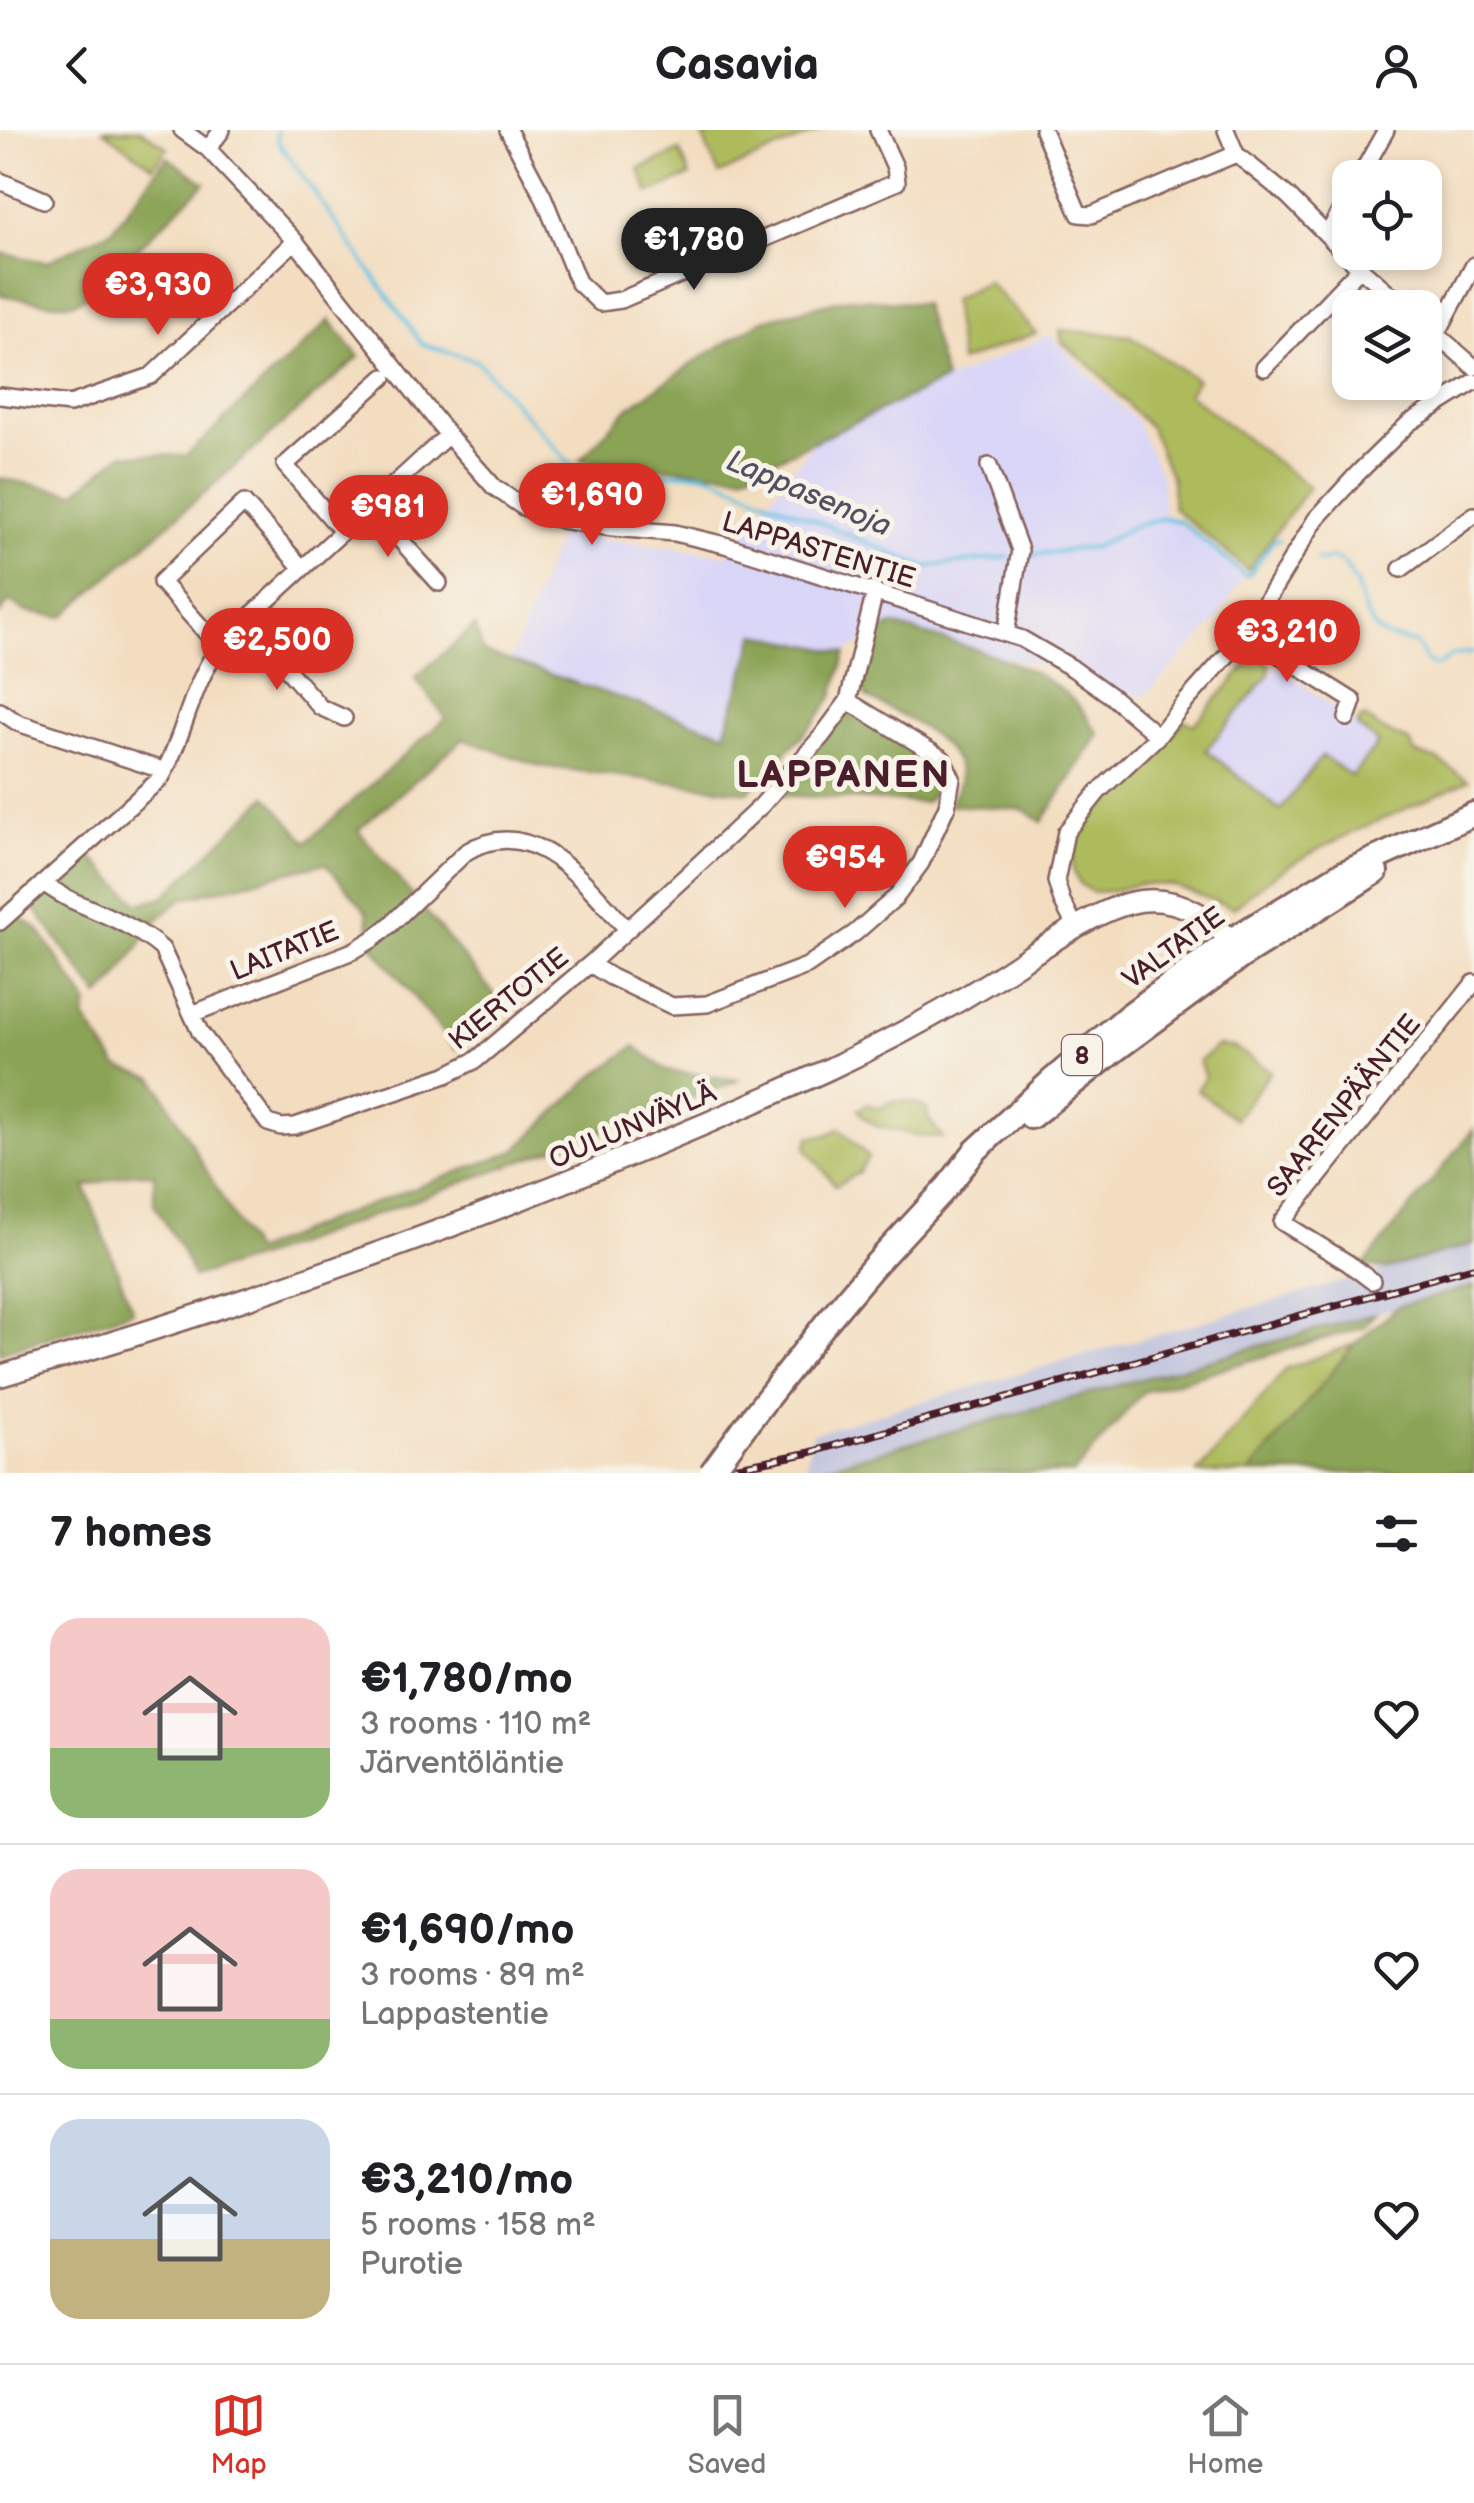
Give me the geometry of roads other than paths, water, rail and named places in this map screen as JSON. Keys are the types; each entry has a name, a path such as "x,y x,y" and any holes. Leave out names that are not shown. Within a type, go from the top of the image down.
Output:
{"highway":[{"name":"VALTATIE","path":"711,1473 838,1308 975,1151 1050,1082 1130,1015 1236,948 1339,875 1474,815"}],"main road":[{"name":"OULUNVÄYLÄ","path":"0,1376 183,1320 364,1258 687,1134 894,1038 1118,906 1156,900 1187,907 1202,915 1236,948"}],"street":[{"name":"LAPPASTENTIE","path":"182,130 208,150 294,240 448,435 494,487 523,507 561,520 675,533 726,545 1022,639 1072,668 1158,736"},
{"path":"208,150 222,130"},
{"path":"508,130 543,196 578,282 600,303 622,300 897,182 895,167 878,130"},
{"path":"1043,130 1079,214 1092,215 1236,154"},
{"path":"1226,130 1236,154 1288,196 1332,239"},
{"path":"1369,160 1386,130"},
{"path":"0,181 44,200"},
{"path":"1327,234 1332,225"},
{"path":"0,396 70,404 151,376 294,240"},
{"path":"1442,313 1474,265"},
{"path":"1264,368 1358,270"},
{"path":"1362,270 1385,290"},
{"path":"1442,339 1474,367"},
{"path":"342,531 284,465 384,378"},
{"path":"1076,928 1056,881 1066,832 1098,792 1158,736 1246,634 1316,520 1359,472 1410,424 1474,382"},
{"path":"0,922 154,786 165,771 198,686 219,647 448,435"},
{"path":"989,466 1020,550 1006,634"},
{"path":"219,647 161,582 244,503 302,568"},
{"path":"370,506 439,584"},
{"path":"1402,568 1474,515"},
{"name":"KIERTOTIE","path":"43,884 98,910 162,948 208,1044 268,1123 282,1128 295,1126 462,1068 590,964 761,806 822,736 848,702 875,592"},
{"path":"244,621 320,708 344,718"},
{"path":"1246,634 1353,701 1346,718"},
{"path":"590,964 672,1006 707,1004 807,966 896,896 921,863 947,806 952,778 943,759 848,702"},
{"path":"0,710 18,723 165,771"},
{"name":"LAITATIE","path":"192,1014 353,951 374,939 466,852 495,840 513,840 558,858 627,929"},
{"name":"SAARENPÄÄNTIE","path":"1372,1281 1282,1222 1474,983"}],"waterway":[{"name":"Lappasenoja","path":"277,130 277,140 422,344 477,361 580,475 705,473 924,567 1008,557"},
{"name":"Lappasenoja","path":"1031,555 1095,547 1134,526 1164,518 1180,521 1246,576 1274,540 1279,540"},
{"path":"1317,560 1332,558 1344,563 1376,630 1387,637 1414,643 1430,664 1438,666 1450,656 1474,652"}],"railway":[{"path":"705,1473 808,1453 1474,1267"}],"district":[{"name":"LAPPANEN","path":"844,774"}]}
